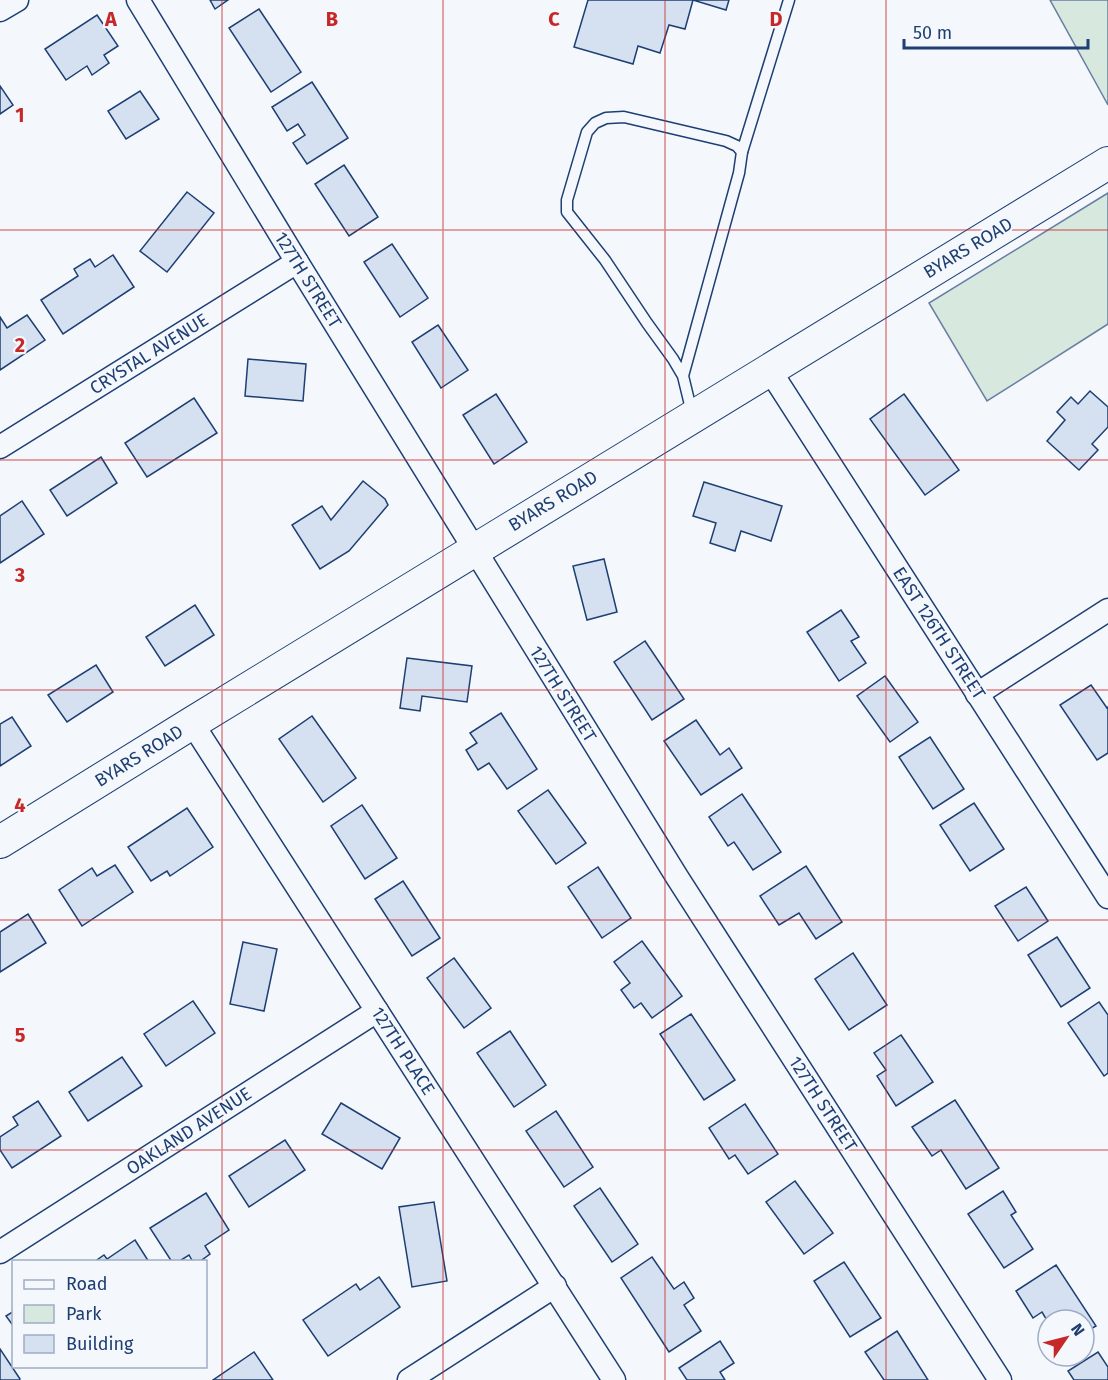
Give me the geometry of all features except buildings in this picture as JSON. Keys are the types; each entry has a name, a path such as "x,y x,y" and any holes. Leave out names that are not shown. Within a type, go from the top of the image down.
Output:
{"street":[{"path":"0,10 17,0"},
{"name":"127TH STREET","path":"138,0 677,877 1000,1380"},
{"name":"BYARS ROAD","path":"0,842 1108,163"},
{"name":"CRYSTAL AVENUE","path":"0,447 297,262"},
{"name":"EAST 126TH STREET","path":"769,369 1108,897"},
{"path":"977,693 1108,610"},
{"name":"127TH PLACE","path":"192,723 614,1380"},
{"name":"OAKLAND AVENUE","path":"0,1252 377,1011"},
{"path":"409,1380 555,1286"}],"lane":[{"path":"683,376 739,173 742,152 789,0"},
{"path":"692,416 683,376 605,260 567,212 567,200 587,132 595,123 606,118 624,117 726,141 737,146 742,152"}],"green space":[{"path":"1050,0 1108,0 1108,105"},
{"path":"1108,193 1108,324 987,401 929,303"}]}
